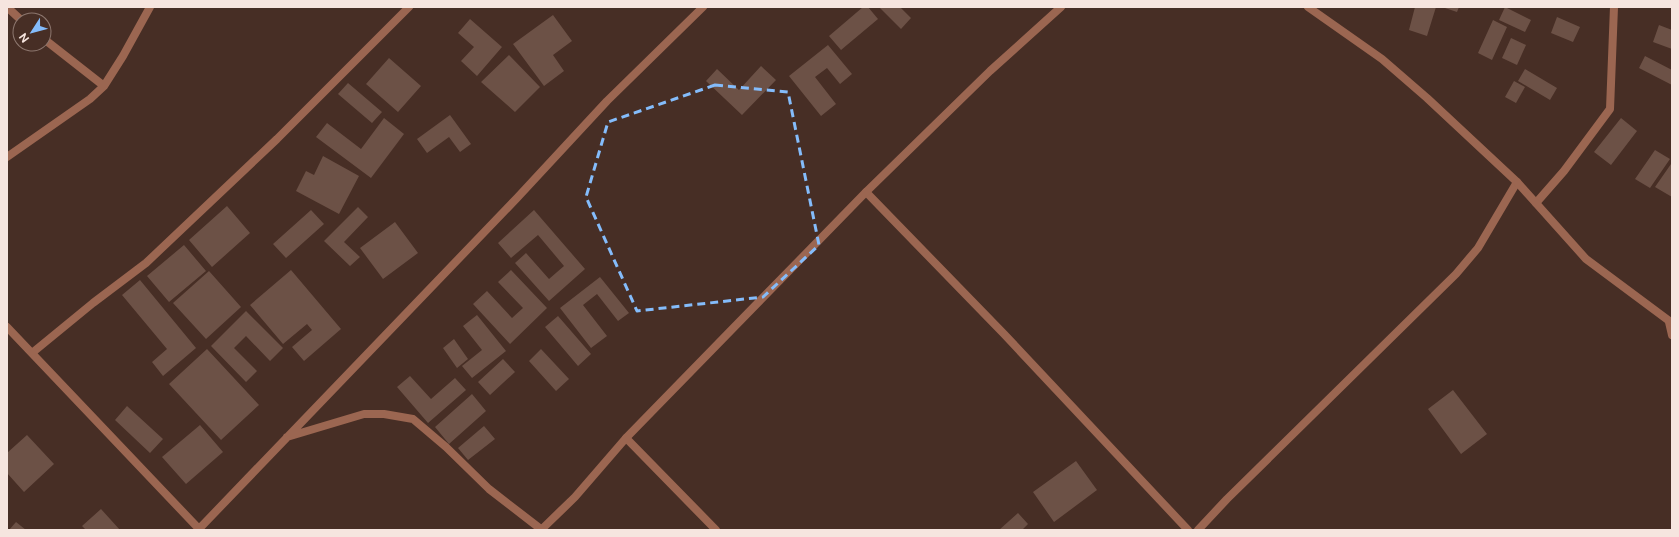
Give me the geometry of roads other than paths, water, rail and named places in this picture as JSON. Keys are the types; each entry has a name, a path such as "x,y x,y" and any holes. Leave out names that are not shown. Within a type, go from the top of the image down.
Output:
{"street":[{"path":"7,157 90,98 104,86 123,56 150,7"},
{"path":"32,353 93,303 146,263 277,139 409,7"},
{"path":"7,327 199,530 286,437 512,203 607,100 703,7"},
{"path":"286,437 364,414 384,414 413,419 446,447 489,489 541,530 575,497 626,438 866,192 990,71 1061,7"},
{"path":"1308,7 1382,59 1427,98 1517,182 1586,259 1671,322 1672,335"},
{"path":"1536,203 1564,171 1610,109 1614,7"},
{"path":"52,44 104,86"},
{"path":"1198,530 1227,499 1456,274 1478,248 1517,182"},
{"path":"866,192 1004,334 1188,530"},
{"path":"626,438 716,530"}]}
